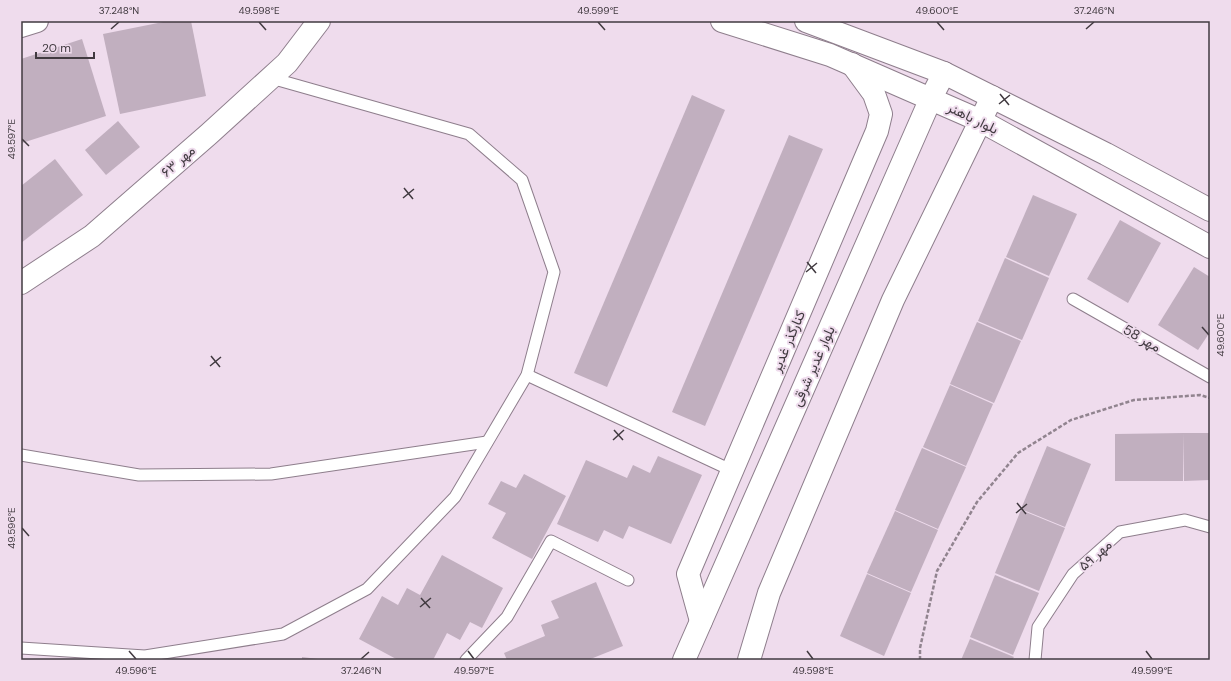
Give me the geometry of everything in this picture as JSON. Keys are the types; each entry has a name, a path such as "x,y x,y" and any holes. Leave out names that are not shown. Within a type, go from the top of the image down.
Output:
{"main road":[{"path":"21,26 37,21"},
{"name":"مهر ۶۳","path":"21,283 92,236 287,63 319,21"},
{"name":"بلوار باهنر","path":"722,21 830,55 981,121 1210,247"},
{"name":"بلوار باهنر","path":"806,21 944,73 1106,154 1210,210"},
{"name":"کنارگذر غدیر","path":"701,621 688,574 877,132 881,114 874,94 852,64"},
{"name":"بلوار غدیر شرقی","path":"684,660 931,98 944,73"},
{"path":"749,660 769,593 893,300 992,97"}],"lane":[{"path":"21,648 145,656 283,634 367,588 455,497 526,375 554,272 522,180 469,134 271,78"},
{"name":"مهر 58","path":"1073,299 1210,377"},
{"path":"526,375 733,471"},
{"path":"21,455 139,475 271,474 487,442"},
{"name":"مهر ۵۹","path":"1035,660 1038,627 1073,574 1120,532 1185,520 1210,527"},
{"path":"466,660 507,618 551,541 628,580"}],"path":[{"path":"920,660 920,648 937,572 977,502 1018,453 1071,420 1134,400 1200,395 1210,398"}],"building":[{"path":"168,21 191,21 206,96 120,114 103,34"},
{"path":"82,39 106,116 22,143 21,59"},
{"path":"692,95 725,110 607,387 574,373"},
{"path":"118,121 140,147 106,175 85,150"},
{"path":"789,135 823,149 705,426 672,412"},
{"path":"55,159 83,195 21,243 21,186"},
{"path":"1033,195 1077,214 1049,276 1006,257"},
{"path":"1120,220 1161,243 1128,303 1087,279"},
{"path":"1005,258 1049,278 1022,340 978,321"},
{"path":"1194,267 1210,277 1210,332 1198,350 1158,325"},
{"path":"977,322 1021,341 994,403 950,384"},
{"path":"950,385 993,404 966,466 923,447"},
{"path":"1183,433 1210,433 1210,480 1184,481"},
{"path":"1183,433 1183,481 1115,481 1115,434"},
{"path":"1047,446 1091,464 1065,527 1021,509"},
{"path":"922,448 966,467 938,529 895,510"},
{"path":"658,456 702,475 671,544 629,526 623,539 604,530 598,542 557,524 586,460 627,478 633,465 650,473"},
{"path":"524,474 566,496 532,559 492,538 506,513 488,504 501,481 516,488"},
{"path":"1021,510 1065,528 1039,591 995,573"},
{"path":"895,511 938,530 911,592 867,573"},
{"path":"442,555 503,588 482,628 470,622 460,640 447,633 433,660 398,660 359,639 382,596 398,605 407,588 420,595"},
{"path":"867,574 911,593 884,656 840,636"},
{"path":"995,575 1039,593 1013,655 970,637"},
{"path":"596,582 623,646 588,660 507,660 504,653 545,636 541,625 559,618 551,601"},
{"path":"970,639 1014,657 1012,660 961,660"},
{"path":"302,657 318,659 318,660 302,660"}]}
